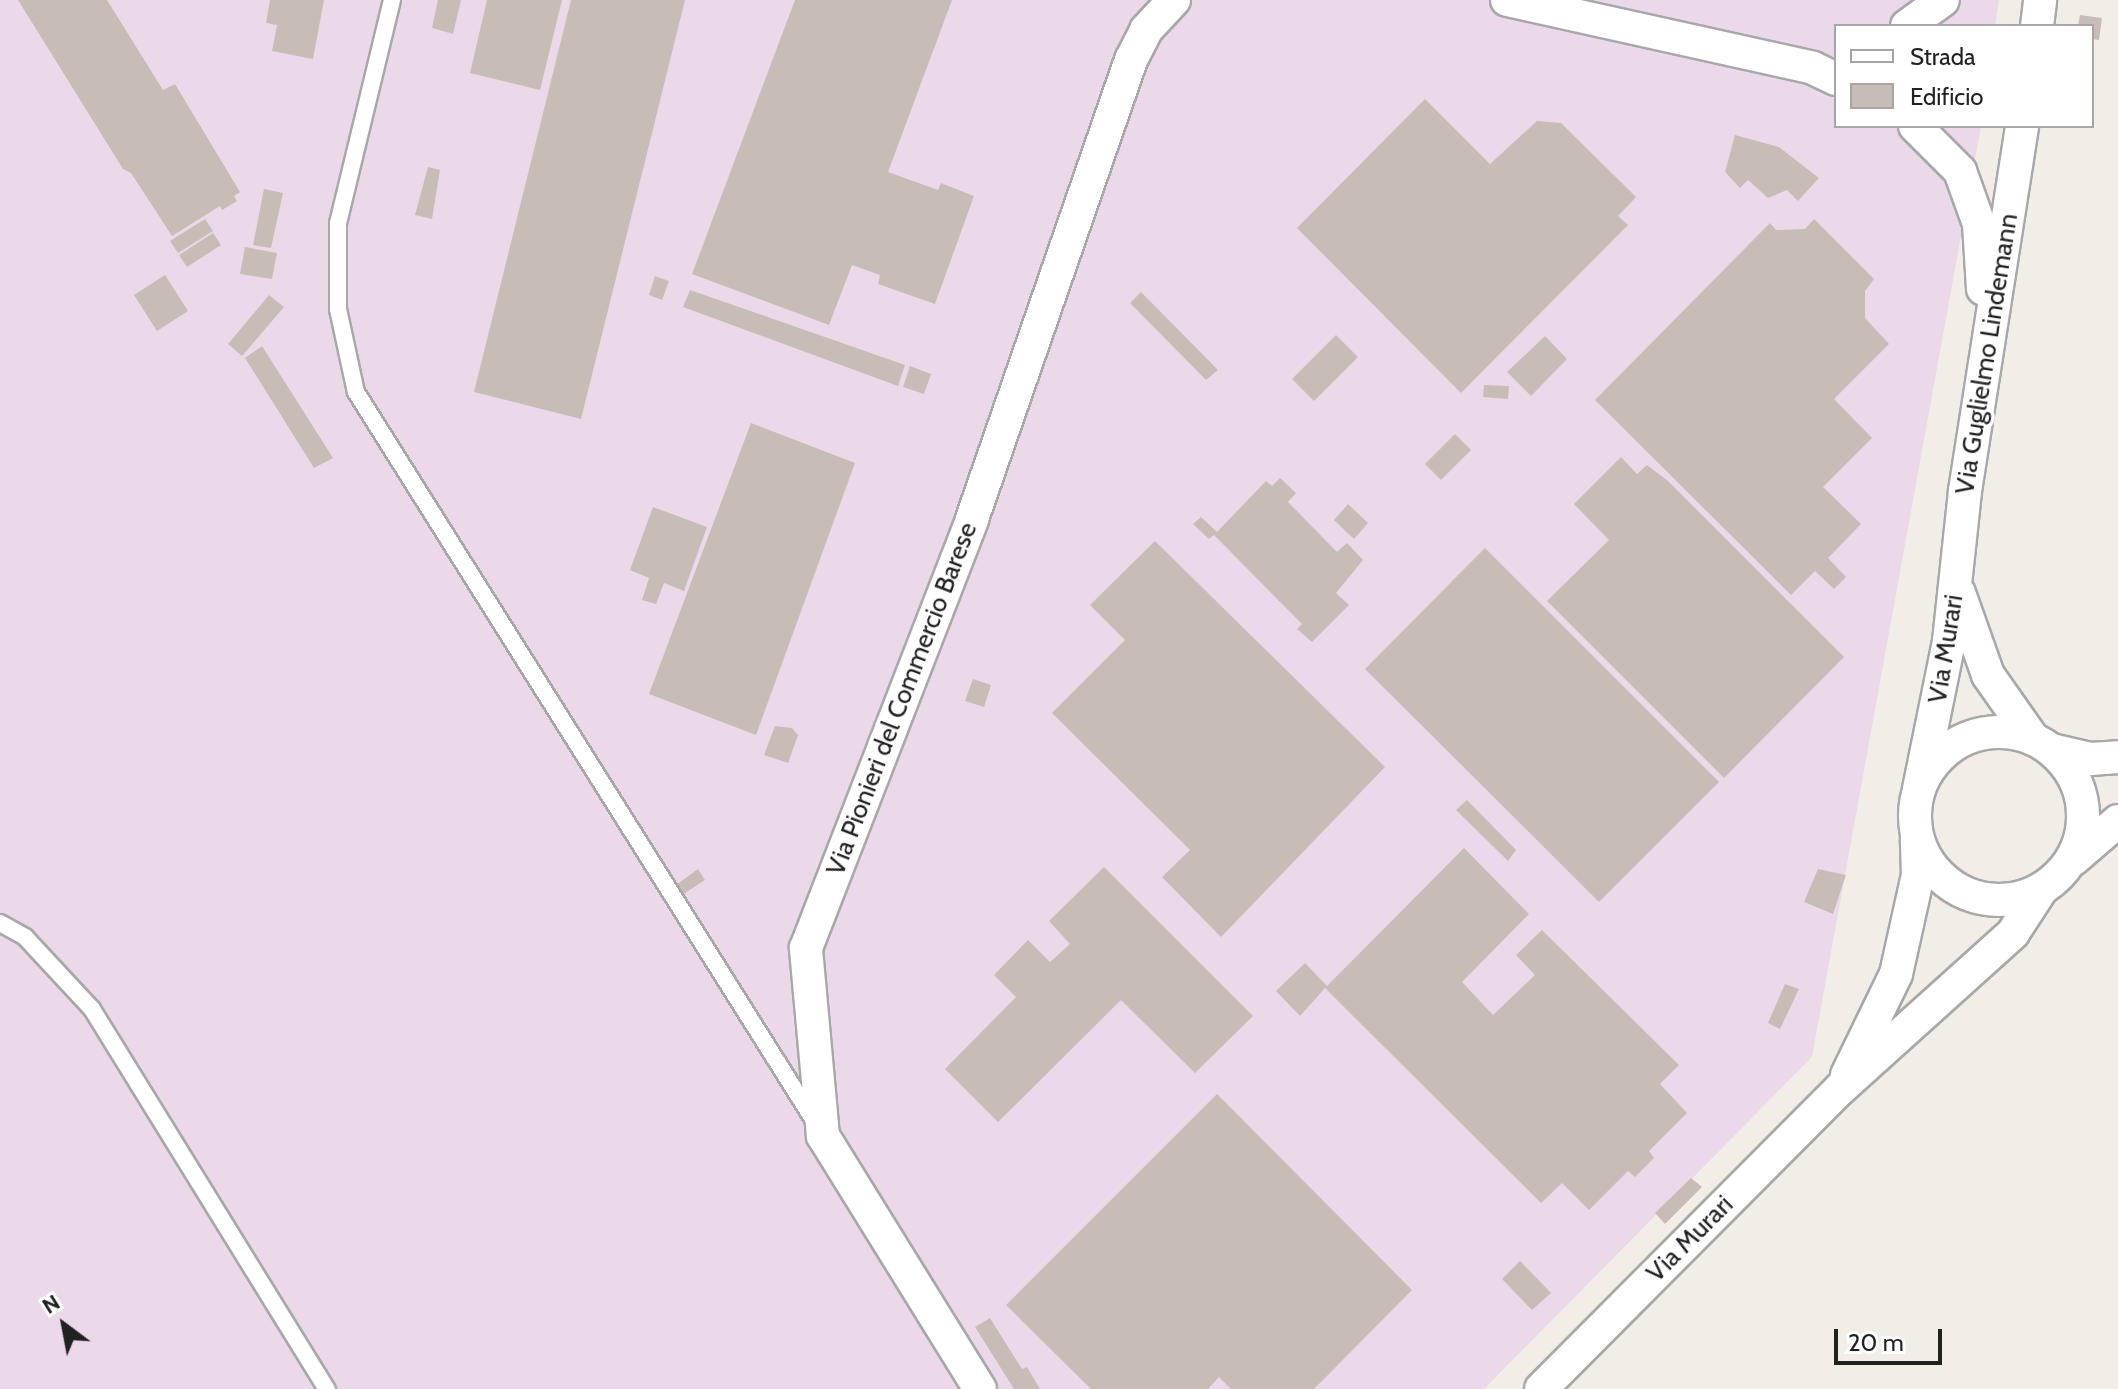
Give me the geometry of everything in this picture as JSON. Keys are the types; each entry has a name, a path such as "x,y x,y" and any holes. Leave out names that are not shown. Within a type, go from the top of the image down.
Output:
{"street":[{"name":"Via Pionieri del Commercio Barese","path":"980,1389 823,1136 806,948 972,519 1131,60 1146,30 1174,0"},
{"path":"1507,0 1828,69"},
{"path":"1910,24 1943,0"},
{"path":"2037,24 2040,0"},
{"path":"1917,128 1960,171 1979,224 1986,348"},
{"name":"Via Guglielmo Lindemann","path":"1955,582 1986,348 2022,128"},
{"name":"Via Murari","path":"1955,582 1988,675 2043,744 2072,773 2082,800 2083,828 2069,864"},
{"name":"Via Murari","path":"1840,1089 1896,974 1918,875 1919,789 1955,582"},
{"name":"Via Murari","path":"1919,789 1937,759 1959,742 1981,734 2043,744"},
{"path":"2043,744 2091,759 2118,757"},
{"name":"Via Murari","path":"1541,1389 1840,1089 2013,933 2041,890 2118,821"},
{"name":"Via Murari","path":"1917,838 1930,866 1969,896 1994,901 2041,890"}],"lane":[{"path":"392,0 338,224 338,309 356,392 823,1136"},
{"path":"0,923 25,937 92,1009 327,1389"}],"shaded area":[{"path":"0,0 1999,0 1995,24 1834,24 1834,128 1981,128 1812,1057 1484,1389 0,1389"}],"building":[{"path":"18,0 107,0 163,90 175,84 240,192 234,196 237,201 222,210 220,206 172,236 131,173 123,169"},
{"path":"270,0 324,0 313,59 272,51 277,25 266,23"},
{"path":"438,0 461,0 453,34 432,28"},
{"path":"487,0 562,0 540,90 470,73"},
{"path":"571,0 685,0 581,419 474,392"},
{"path":"795,0 952,0 888,172 938,190 941,183 974,196 935,304 878,284 880,275 852,265 829,325 692,274"},
{"path":"2080,15 2102,18 2099,40 2094,39 2094,24 2078,24"},
{"path":"1425,99 1490,164 1537,121 1561,123 1636,197 1618,216 1628,225 1461,393 1297,228"},
{"path":"1735,135 1779,147 1819,178 1798,201 1787,190 1768,198 1748,180 1740,188 1725,172"},
{"path":"428,167 440,170 432,219 415,215"},
{"path":"264,189 283,193 271,248 253,245"},
{"path":"205,219 213,231 178,253 170,241"},
{"path":"1814,219 1874,279 1865,291 1865,318 1889,344 1834,399 1872,438 1823,487 1861,524 1828,558 1846,577 1834,589 1815,571 1791,595 1595,400 1770,223 1776,230 1805,229"},
{"path":"213,233 221,245 187,267 179,255"},
{"path":"245,247 277,253 272,279 240,274"},
{"path":"165,275 188,311 157,331 134,295"},
{"path":"655,276 669,281 662,300 649,295"},
{"path":"690,290 905,365 898,386 683,307"},
{"path":"1141,292 1218,370 1206,380 1130,303"},
{"path":"269,295 284,307 242,356 228,344"},
{"path":"1336,335 1358,357 1314,401 1292,379"},
{"path":"1545,336 1567,359 1531,396 1507,372"},
{"path":"262,346 333,458 314,468 245,358"},
{"path":"910,366 931,374 924,394 903,387"},
{"path":"1484,385 1509,386 1508,399 1483,397"},
{"path":"751,423 855,463 756,735 649,694"},
{"path":"1455,434 1471,450 1441,480 1425,464"},
{"path":"1621,457 1637,474 1647,465 1668,481 1844,657 1724,778 1547,601 1609,540 1574,504"},
{"path":"1280,478 1296,493 1288,502 1337,552 1347,543 1363,560 1336,593 1349,605 1312,642 1297,629 1302,624 1214,535 1209,539 1193,524 1201,517 1217,532 1266,481 1272,486"},
{"path":"1348,504 1368,523 1354,539 1334,520"},
{"path":"653,507 707,527 684,591 664,583 656,604 642,600 649,578 630,570"},
{"path":"1155,541 1385,767 1221,937 1162,877 1190,850 1052,713 1125,640 1090,605"},
{"path":"1485,548 1719,782 1599,902 1365,669"},
{"path":"973,679 991,685 984,707 965,701"},
{"path":"775,726 792,728 798,735 788,763 764,755"},
{"path":"1467,800 1516,850 1508,861 1456,810"},
{"path":"1464,848 1529,914 1462,982 1493,1015 1535,975 1516,955 1542,930 1679,1065 1660,1084 1687,1113 1649,1151 1654,1158 1635,1177 1628,1171 1589,1210 1562,1183 1541,1203 1325,988 1300,1016 1276,991 1305,963 1327,986"},
{"path":"1104,867 1253,1016 1195,1073 1121,1000 998,1122 945,1069 1016,997 994,975 1028,940 1050,962 1070,944 1049,921"},
{"path":"698,869 705,880 682,895 676,885"},
{"path":"1818,869 1846,875 1833,914 1804,902"},
{"path":"1785,984 1799,989 1780,1029 1768,1023"},
{"path":"1217,1094 1412,1290 1314,1389 1231,1389 1219,1377 1208,1389 1091,1389 1006,1305"},
{"path":"1691,1178 1702,1187 1665,1224 1655,1213"},
{"path":"1520,1261 1551,1293 1532,1310 1502,1279"},
{"path":"990,1318 1022,1369 1027,1367 1040,1389 1014,1389 975,1327"}]}
